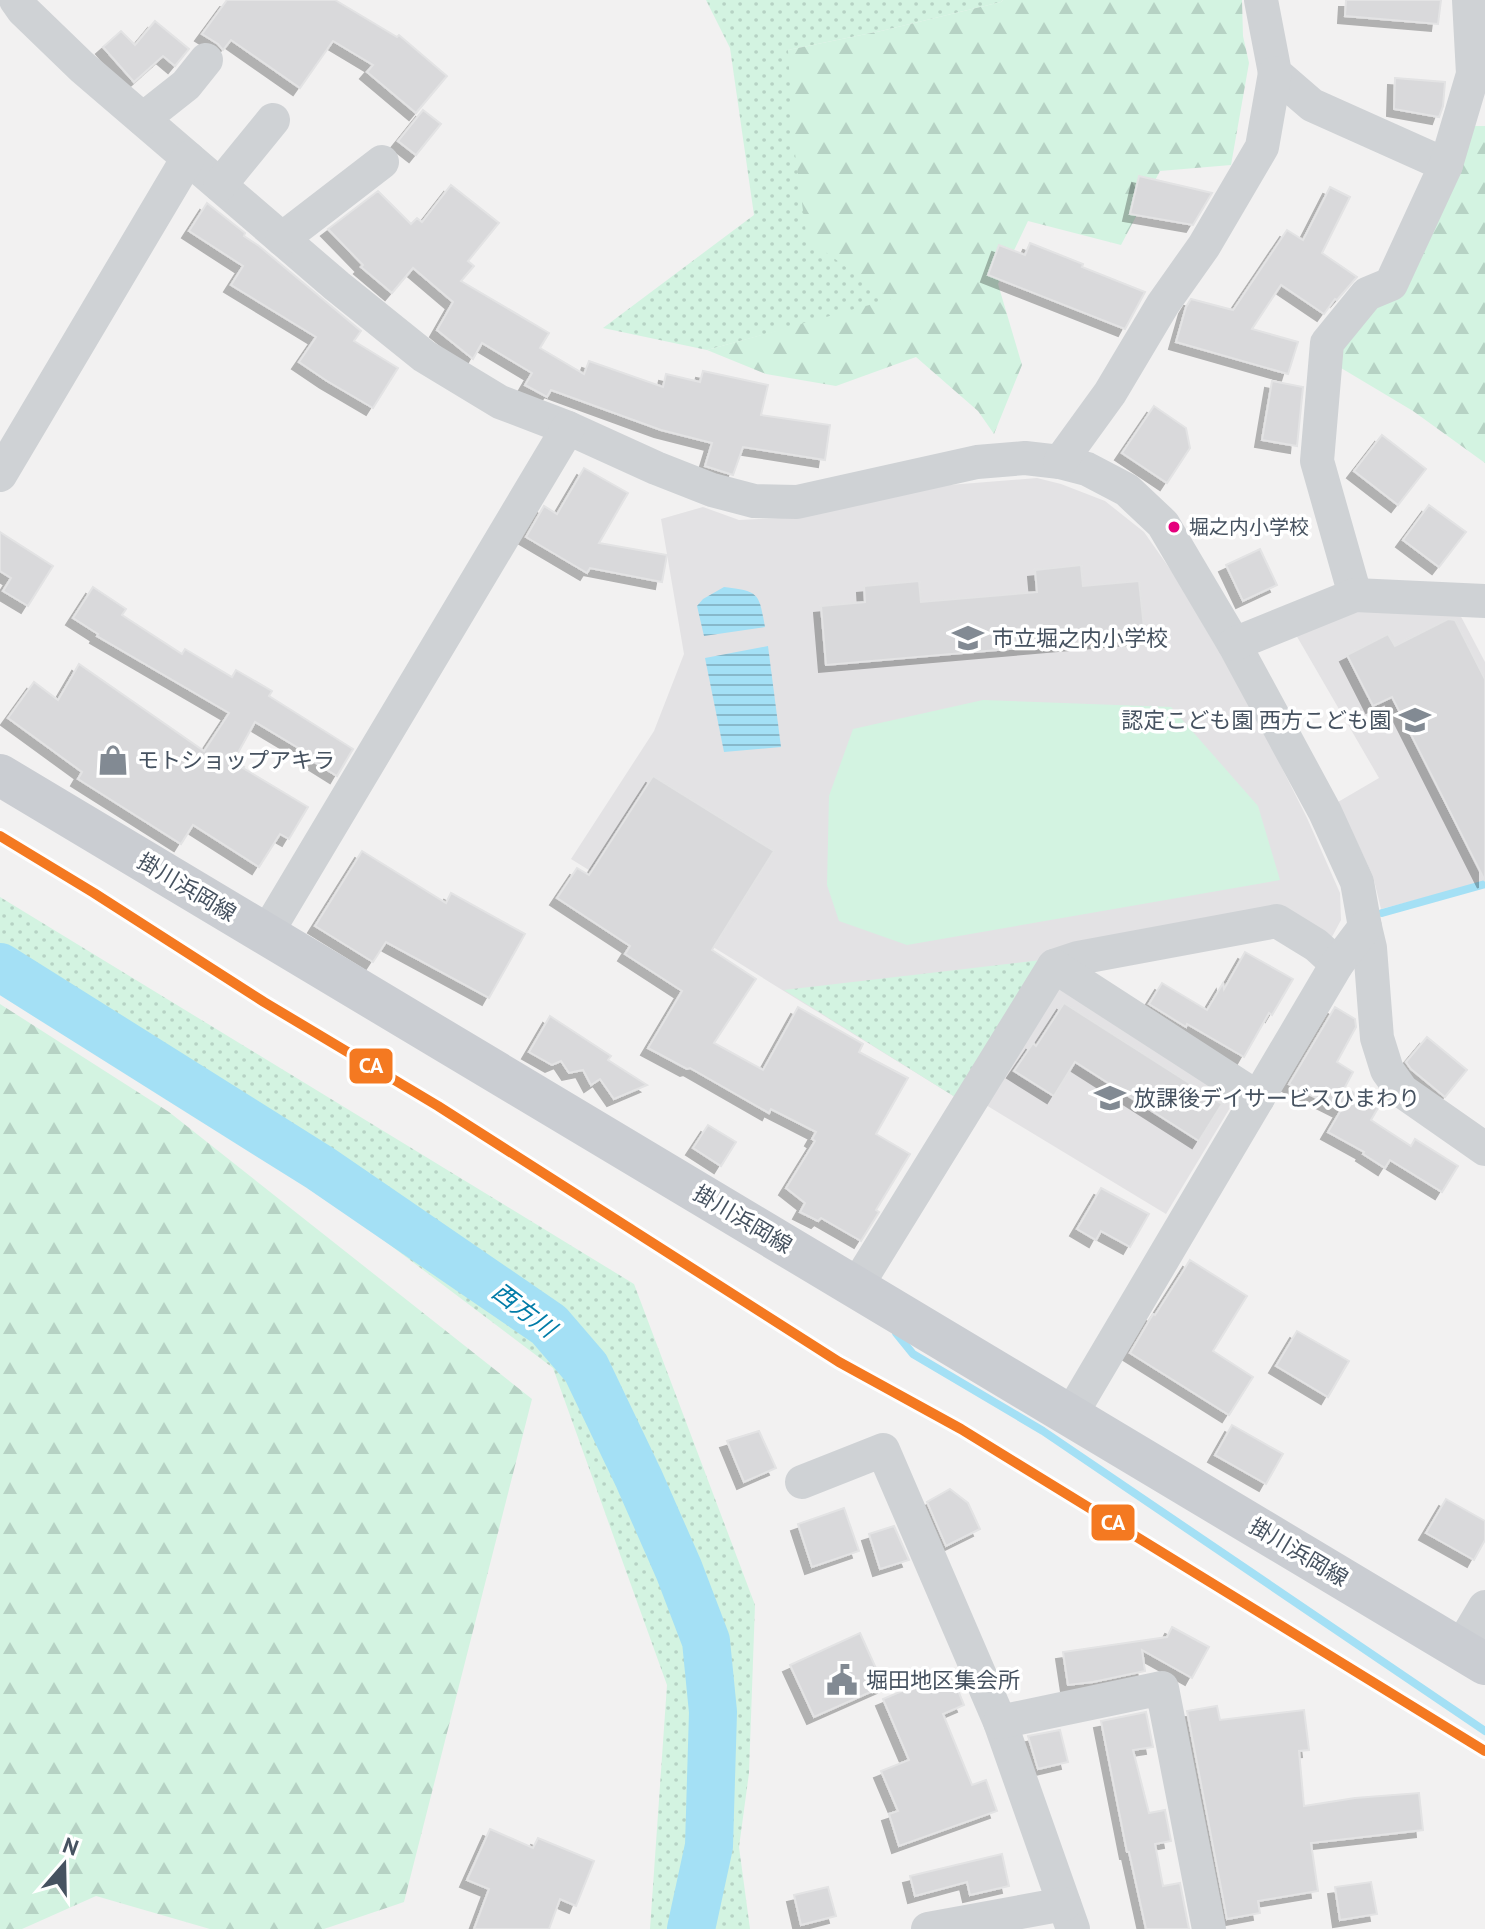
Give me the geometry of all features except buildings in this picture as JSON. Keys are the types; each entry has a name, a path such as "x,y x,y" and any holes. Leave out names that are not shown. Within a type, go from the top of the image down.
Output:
{"main road":[{"name":"掛川浜岡線","path":"0,775 1472,1656"}],"street":[{"path":"1060,462 1110,393 1163,304 1204,246 1262,147 1275,73 1261,0"},
{"path":"1355,595 1317,461 1327,343 1367,294 1391,284 1446,165 1473,74 1469,0"},
{"path":"30,5 82,67 282,239 424,356 500,402 712,490 754,501 797,502 977,462 1025,458 1087,469 1127,490 1163,524 1234,644 1325,812 1357,882 1370,948 1377,1038 1387,1070 1402,1091 1485,1149"},
{"path":"143,119 186,85 206,60"},
{"path":"1275,73 1312,105 1446,165"},
{"path":"220,185 273,120"},
{"path":"0,475 188,158"},
{"path":"282,239 382,162"},
{"path":"266,934 568,428"},
{"path":"1234,644 1355,595 1485,601"},
{"path":"856,1287 1054,966 1078,958 1277,921 1316,945 1331,959"},
{"path":"1070,1416 1250,1093 1331,959 1365,927"},
{"path":"1054,966 1250,1093"},
{"path":"802,1482 883,1450 1000,1722 1069,1916 928,1929"},
{"path":"1472,1656 1485,1607"},
{"path":"1000,1722 1162,1688 1209,1929"}],"shaded area":[{"path":"1037,478 1105,501 1144,532 1177,579 1271,742 1340,893 1341,920 1326,948 1278,917 1050,959 955,1097 571,859 654,731 684,654 661,519 703,507 739,520 782,518 949,485"},
{"name":"認定こども園 西方こども園","path":"1345,610 1458,611 1485,662 1485,882 1381,909 1373,876 1338,802 1379,778 1292,628"},
{"name":"放課後デイサービスひまわり","path":"1057,979 1239,1093 1166,1214 981,1102"}],"green space":[{"path":"706,0 1003,0 881,31 788,50 892,300 707,350 603,328 754,215 730,48"},
{"path":"1003,0 1242,0 1243,36 1249,63 1231,165 1160,171 1121,245 1028,221 998,284 1022,365 994,434 978,411 916,357 836,386 766,374 707,350 891,299 807,239 793,139 788,50 881,31"},
{"path":"1475,126 1485,126 1485,463 1413,411 1331,362"},
{"path":"983,700 1171,707 1258,806 1280,880 907,945 839,921 827,885 829,796 853,729"},
{"path":"0,897 634,1284 755,1605 749,1773 739,1847 750,1929 650,1929 667,1685 553,1368 129,1048 0,975"},
{"path":"1050,959 955,1097 784,990"},
{"path":"0,1004 169,1112 532,1399 404,1902 324,1929 210,1929 96,1896 22,1929 0,1929"}],"water":[{"path":"724,587 745,590 756,596 765,627 704,636 697,606"},
{"path":"768,646 781,747 724,752 705,658"}],"waterway":[{"path":"1382,913 1485,884"},
{"name":"西方川","path":"0,967 320,1168 549,1325 586,1368 639,1479 706,1641 713,1712 709,1846 691,1929"},
{"path":"896,1333 913,1354 1043,1431 1485,1731"}],"transit line":[{"name":"CA","path":"0,836 264,1002 438,1106 839,1362 961,1429 1485,1751"}],"place":[{"name":"堀之内小学校","path":"1174,527"},
{"name":"市立堀之内小学校","path":"968,638"},
{"name":"認定こども園 西方こども園","path":"1415,720"},
{"name":"モトショップアキラ","path":"113,760"},
{"name":"放課後デイサービスひまわり","path":"1110,1098"},
{"name":"堀田地区集会所","path":"842,1680"}]}
